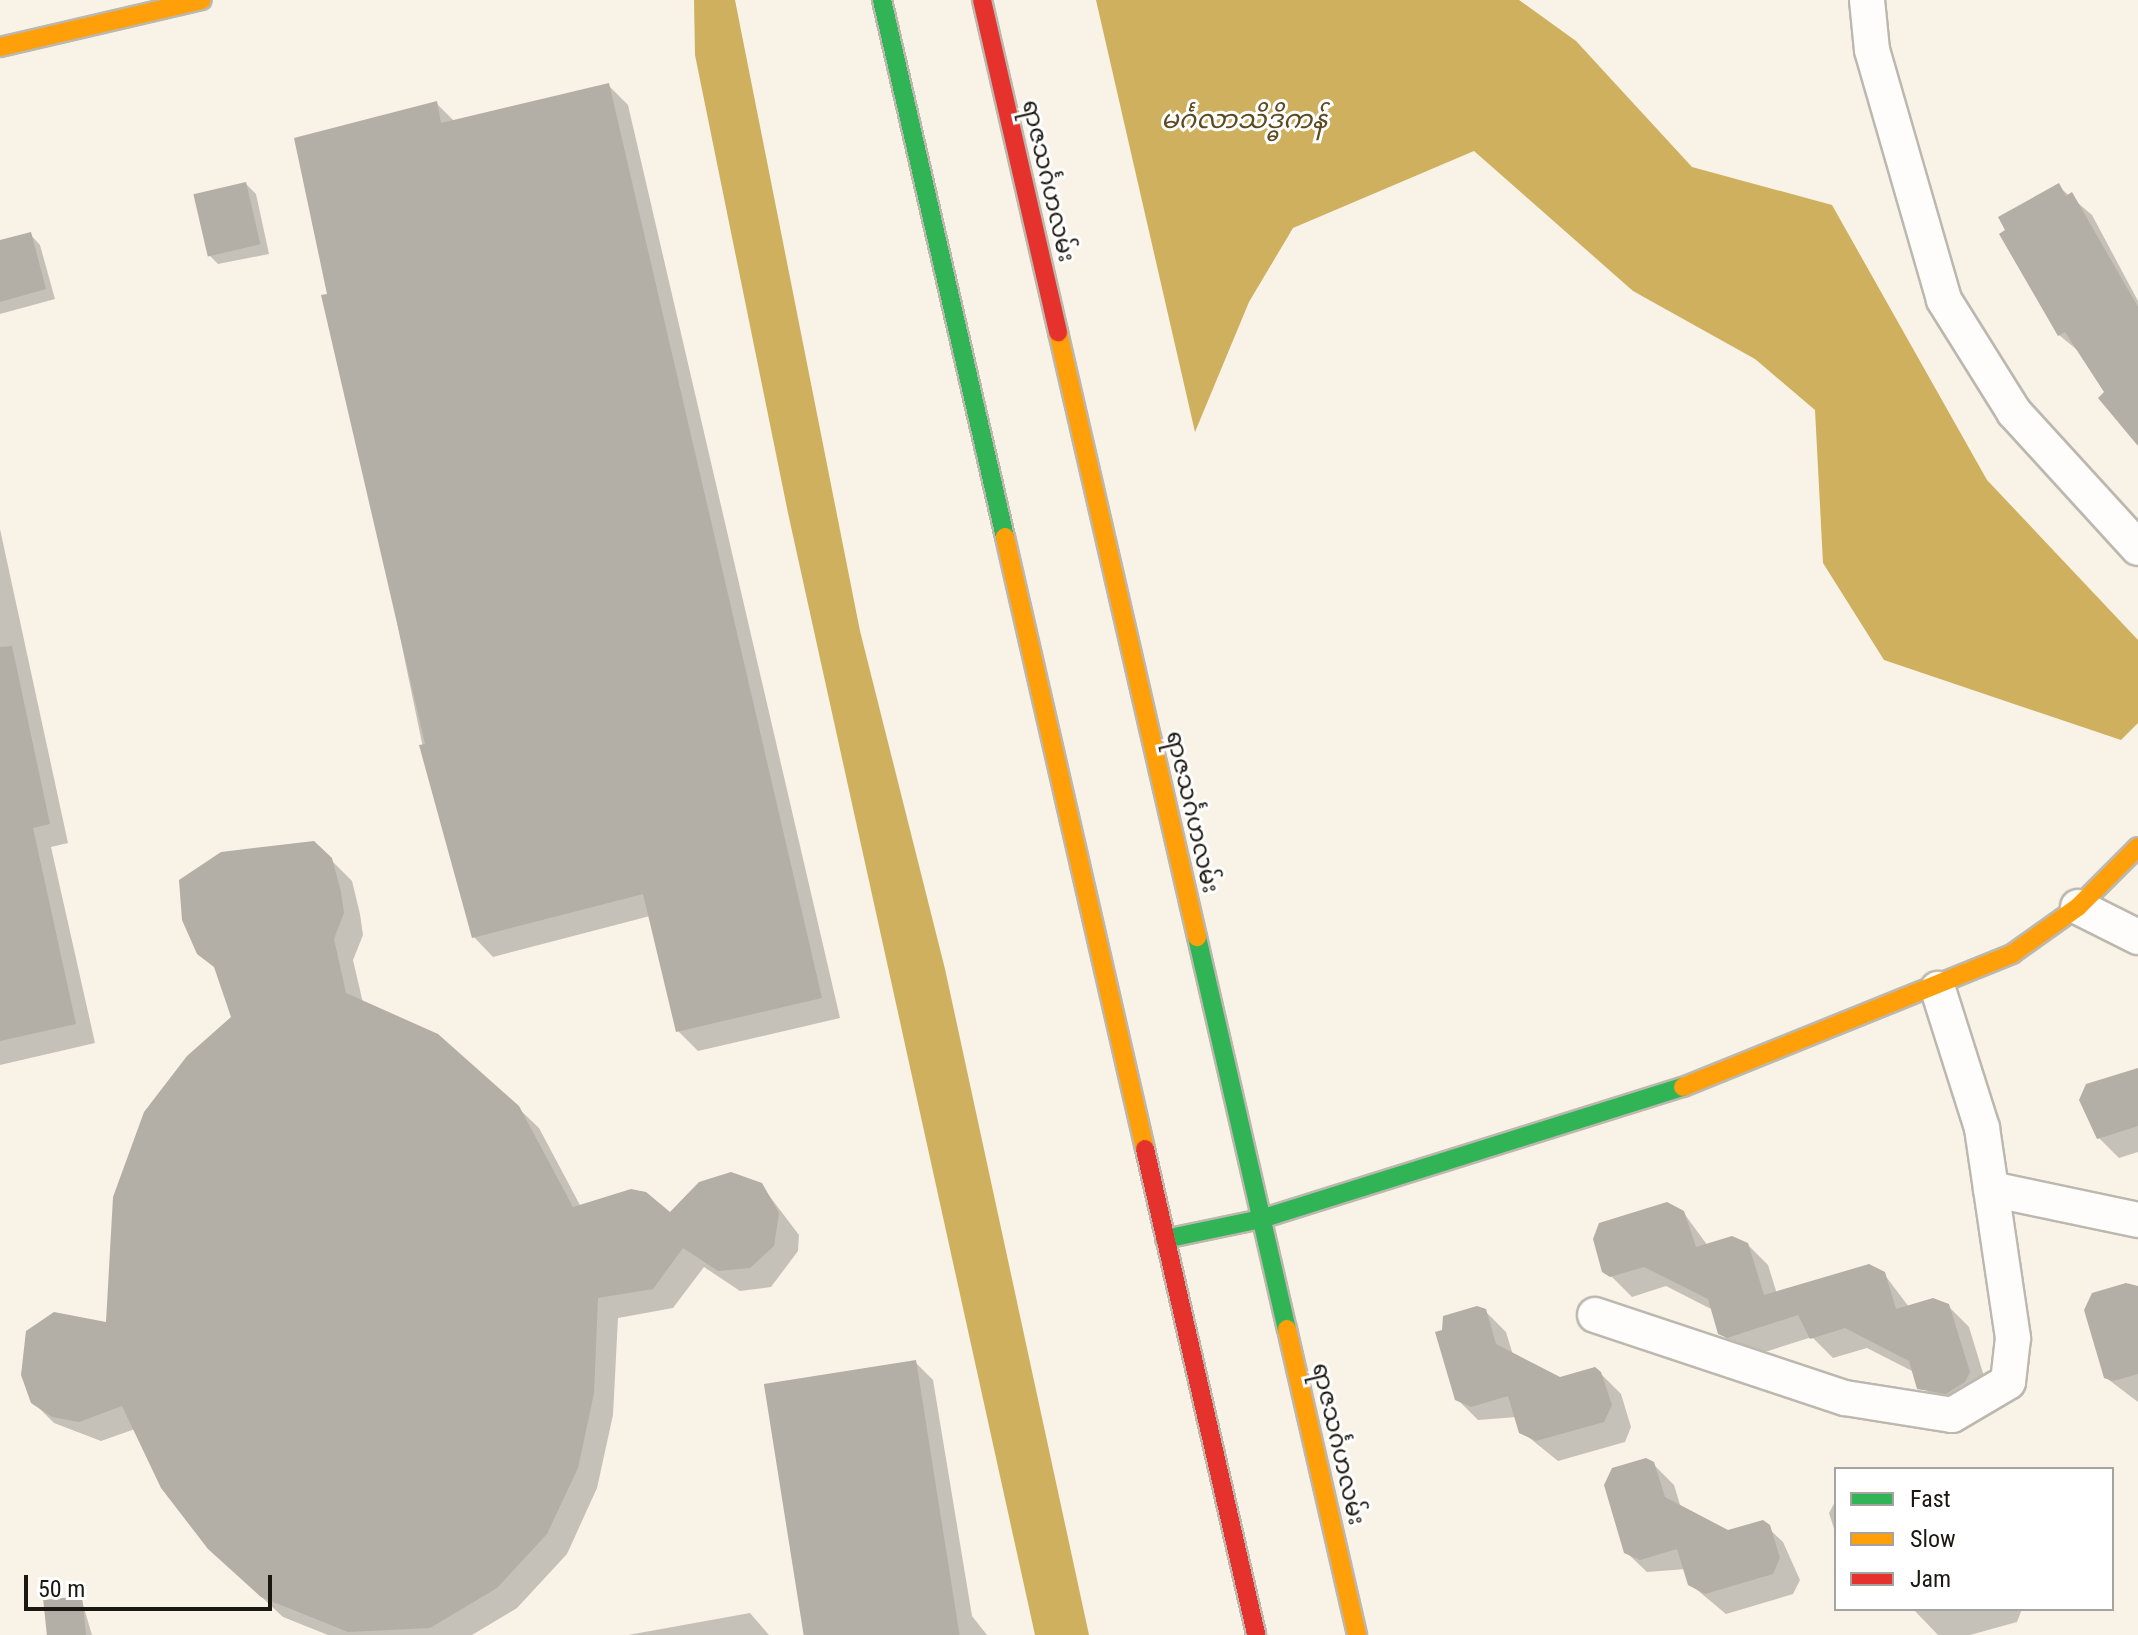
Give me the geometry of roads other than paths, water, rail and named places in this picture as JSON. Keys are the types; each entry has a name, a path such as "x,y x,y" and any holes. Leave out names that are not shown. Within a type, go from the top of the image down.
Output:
{"main road":[{"path":"0,47 202,0"},
{"path":"882,0 1256,1635"},
{"name":"ရာဇသင်္ဂဟလမ်း","path":"982,0 1357,1635"},
{"path":"1165,1239 1261,1219 1660,1096 1938,989 2012,954 2078,907 2138,847"}],"street":[{"path":"1867,0 1872,50 1944,300 2014,412 2138,548"},
{"path":"2078,907 2138,937"},
{"path":"1595,1315 1845,1398 1952,1415 2008,1382 2013,1338 1982,1128 1938,989"},
{"path":"1991,1189 2138,1220"}],"water":[{"path":"694,0 735,0 860,631 945,969 1089,1635 1035,1635 788,513 695,55"},
{"name":"မင်္ဂလာသိဒ္ဓိကန်","path":"1096,0 1519,0 1576,41 1692,167 1832,205 1987,480 2138,640 2138,723 2121,740 1884,660 1823,563 1815,410 1755,359 1633,291 1474,151 1293,228 1249,302 1195,432"}]}
